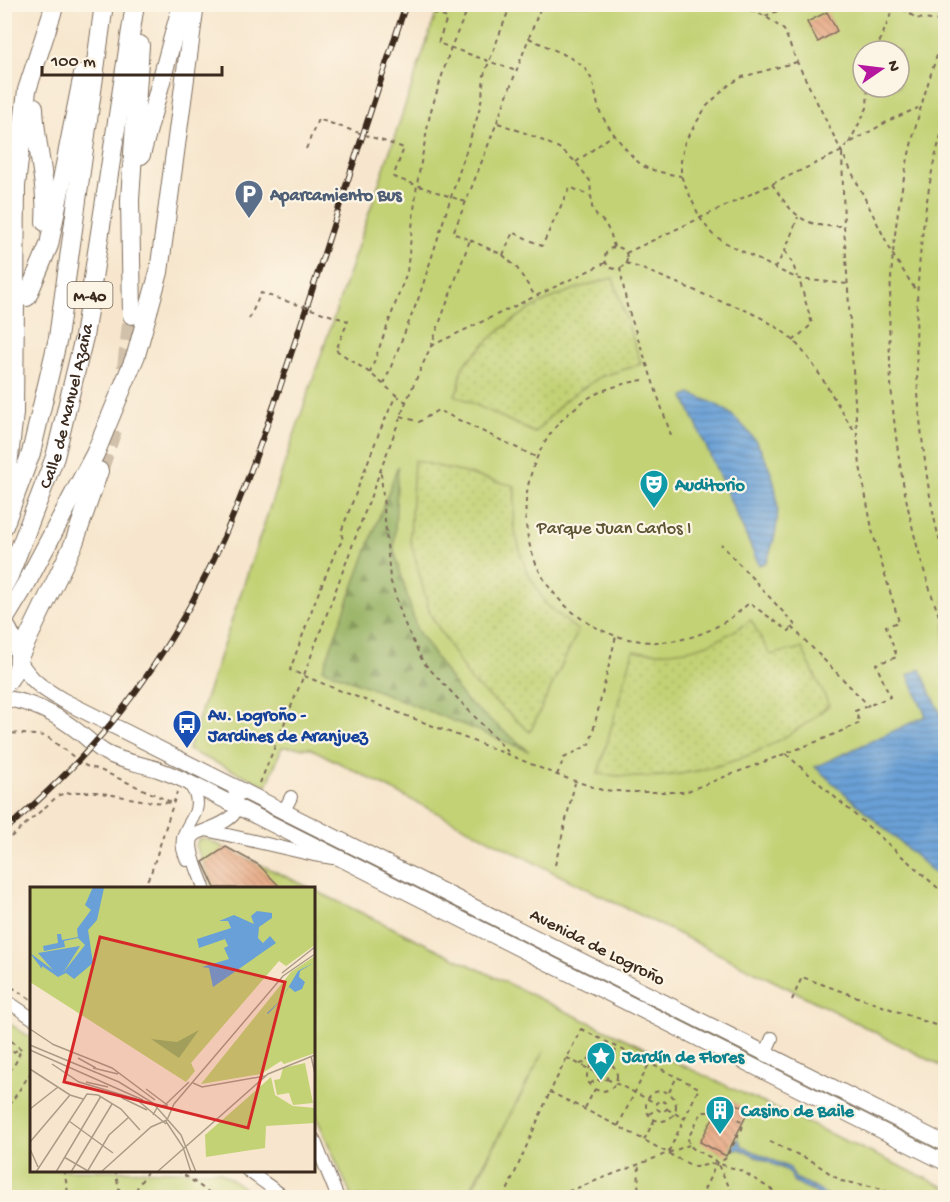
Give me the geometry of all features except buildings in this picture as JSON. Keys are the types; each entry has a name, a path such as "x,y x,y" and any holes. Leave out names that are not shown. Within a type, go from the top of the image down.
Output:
{"highway":[{"path":"4,480 8,467 14,413 16,186 27,90 55,4"},
{"path":"27,297 50,245 98,4"},
{"name":"Calle de Manuel Azaña","path":"4,526 32,453 58,338 104,4"},
{"name":"Calle de Manuel Azaña","path":"13,581 55,457 84,337 135,4"},
{"path":"132,315 130,200 138,55 144,4"},
{"path":"130,200 134,196 139,162 182,4"},
{"path":"4,620 13,581 96,454 136,355 159,272 195,4"},
{"path":"37,274 46,208 35,130 34,92 41,45"},
{"path":"19,659 74,543 99,471"}],"main road":[{"name":"Avenida de Logroño","path":"4,620 10,628 24,670 38,686 62,700 232,785 287,804 769,1045 945,1144"},
{"path":"4,687 12,680 19,659"},
{"name":"Avenida de Logroño","path":"4,698 32,706 58,718 105,753 128,763 161,770 184,785 237,807 945,1163"}],"street":[{"path":"184,785 196,795 197,806 184,832 182,842 184,854 200,887"},
{"path":"200,887 192,852 192,839 197,833 222,824 235,814 237,797 232,785"},
{"name":"Avenida de Logroño","path":"206,830 340,859"},
{"path":"4,999 30,1017"},
{"path":"315,1141 339,1196"},
{"path":"250,1172 286,1197"}],"path":[{"path":"4,87 9,73 8,4"},
{"path":"408,4 447,18 438,43 516,71"},
{"path":"370,373 407,272 417,184 430,114 451,46 470,4"},
{"path":"384,384 419,297 478,115 484,75 511,4"},
{"path":"526,4 540,9 498,123 453,233 502,255 517,268 535,296"},
{"path":"734,4 765,16 784,30 893,255 917,292"},
{"path":"772,4 776,13"},
{"path":"765,16 795,4"},
{"path":"881,39 895,4 916,18 945,22"},
{"path":"945,30 920,108 899,206 893,255 890,338 892,400 901,471 916,542 945,634"},
{"path":"529,38 567,56 584,67 590,75 600,111 614,134 636,161 644,167 681,176"},
{"path":"4,62 8,66"},
{"path":"798,62 742,77 717,96 706,107 686,141 681,161 681,176 700,218 712,234 798,278 848,284"},
{"path":"849,143 867,108 867,99"},
{"path":"626,253 842,151 849,143 892,119 920,108"},
{"path":"945,118 933,165 923,229 917,292 916,358 919,424 928,490 945,564"},
{"path":"306,149 318,119 404,148 393,177 466,202"},
{"path":"498,123 559,148 576,162 590,181 592,207 596,215 605,223 614,247"},
{"path":"576,162 614,134"},
{"path":"396,395 341,532 343,540 336,550 290,670 557,775 602,790 685,792 860,723 855,711 890,698 876,664 897,657 886,626 898,622 873,534 860,466 844,226 842,151"},
{"path":"772,184 798,217 820,225 844,226"},
{"path":"502,255 513,232 542,246 570,186 590,196"},
{"path":"775,268 798,217"},
{"path":"259,786 304,675 406,402 431,346 470,240"},
{"path":"614,247 621,248 626,253 626,263 620,268 611,267 605,256 614,247"},
{"path":"785,250 793,264 812,324 793,340"},
{"path":"431,346 607,262"},
{"path":"626,263 667,277 749,312 779,329 793,340 813,365 857,434"},
{"path":"620,268 627,306 672,438"},
{"path":"249,319 261,293 348,321 336,350 370,373 406,402"},
{"path":"643,380 619,385 581,403 550,433 536,457 527,487 525,519 536,565 553,592 575,614 602,631 616,636 648,642 680,640 724,623 749,603 789,631 795,625 721,544"},
{"path":"401,416 419,422 438,410 536,457"},
{"path":"381,470 390,579 404,622 423,662 512,756"},
{"path":"792,627 869,706"},
{"path":"557,775 564,758 590,744 616,636"},
{"path":"4,735 10,733 46,736 86,766 173,803"},
{"path":"786,753 945,895"},
{"path":"555,865 576,782"},
{"path":"144,887 151,873 173,803 184,785"},
{"path":"4,843 59,795 96,792 152,802 173,803"},
{"path":"792,1000 802,977 945,1029"},
{"path":"4,982 30,999"},
{"path":"504,1197 550,1092 581,1029 699,1088 668,1153"},
{"path":"4,1035 21,1049"},
{"path":"610,1062 617,1048"},
{"path":"4,1055 21,1049"},
{"path":"4,1079 16,1062 21,1049"},
{"path":"579,1065 603,1055 612,1058"},
{"path":"567,1058 588,1070 597,1073 602,1070"},
{"path":"594,1058 610,1062 615,1068 618,1076 608,1090 595,1089 589,1084 588,1070 594,1058"},
{"path":"601,1060 602,1070"},
{"path":"618,1126 649,1064"},
{"path":"607,1073 615,1068"},
{"path":"602,1070 607,1073"},
{"path":"597,1073 597,1079"},
{"path":"607,1073 607,1079"},
{"path":"4,1113 30,1074"},
{"path":"669,1092 677,1077"},
{"path":"589,1084 597,1079"},
{"path":"597,1079 602,1082 607,1079"},
{"path":"607,1079 647,1100 656,1103 664,1101 667,1109"},
{"path":"585,1109 595,1089"},
{"path":"656,1091 669,1092 676,1102 675,1113 667,1120 655,1119 649,1114 647,1100 656,1091"},
{"path":"550,1092 695,1167 717,1163 725,1159 742,1129 743,1124 738,1118 723,1111 702,1112 688,1138 689,1145 717,1163 735,1197"},
{"path":"656,1103 657,1109 662,1112"},
{"path":"649,1114 657,1109"},
{"path":"667,1109 685,1119"},
{"path":"662,1112 667,1109"},
{"path":"662,1112 662,1121"},
{"path":"644,1140 655,1119"},
{"path":"770,1142 812,1161 841,1181 876,1187 901,1197"},
{"path":"551,1197 689,1145"},
{"path":"700,1197 717,1163"},
{"path":"717,1163 742,1171 788,1197"},
{"path":"638,1197 639,1164"},
{"path":"64,1172 69,1197"},
{"path":"115,1172 121,1197"},
{"path":"131,1197 147,1172"},
{"path":"180,1172 217,1197"}],"green space":[{"name":"Parque Juan Carlos I","path":"439,5 945,5 945,1068 310,748 282,747 267,786 188,750"},
{"path":"613,278 641,364 600,377 564,401 535,433 455,395 460,384 463,366 507,325 557,296"},
{"path":"414,460 515,486 514,528 525,568 546,604 578,631 530,732 471,681 430,614 410,539"},
{"path":"398,466 394,550 417,630 464,699 529,751 323,669"},
{"path":"751,620 770,655 802,648 829,705 779,741 721,765 660,776 635,777 598,774 633,651 666,652 695,648 736,630"},
{"path":"247,800 945,1150 945,1156 245,803"},
{"path":"204,838 308,887 213,887 196,846 198,840"},
{"path":"315,890 565,1011 945,1187 945,1197 468,1197 544,1051 466,1197 352,1197 315,1114"},
{"path":"4,1020 30,1037 30,1172 220,1172 257,1197 5,1197"}],"water":[{"path":"691,394 725,410 746,429 770,469 778,515 767,562 759,565 684,397"},
{"path":"920,669 945,723 945,882 815,767 926,716 908,675"},
{"path":"738,1138 742,1146 790,1168 795,1178 830,1197 822,1197 794,1182 788,1171 740,1149 732,1149"}],"tunnel":[{"path":"126,368 132,315"},
{"path":"99,471 113,430"}],"railway":[{"path":"4,831 69,770 112,723 174,634 208,571 237,506 265,431 406,4"}],"place":[{"name":"Aparcamiento Bus","path":"249,220"},
{"name":"Auditorio","path":"654,510"},
{"name":"Av. Logroño - Jardines de Aranjuez","path":"187,750"},
{"name":"Jardín de Flores","path":"601,1082"},
{"name":"Casino de Baile","path":"720,1136"}]}
